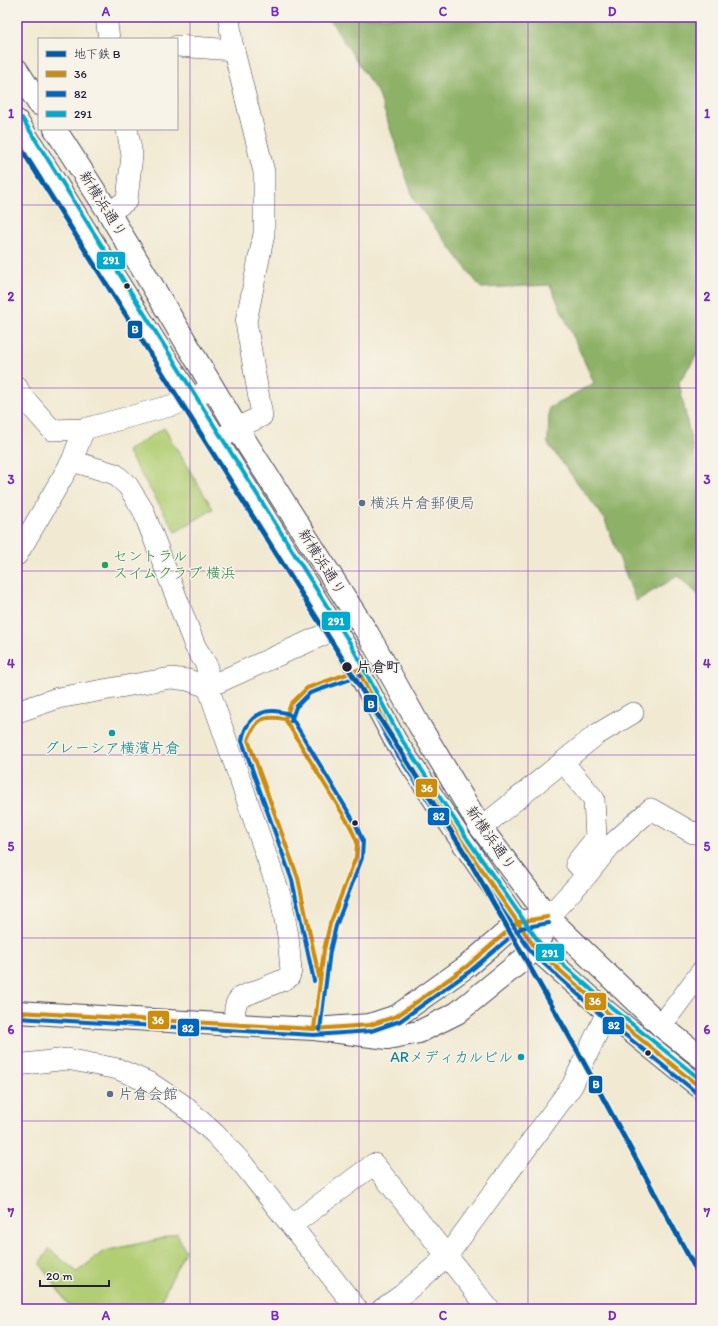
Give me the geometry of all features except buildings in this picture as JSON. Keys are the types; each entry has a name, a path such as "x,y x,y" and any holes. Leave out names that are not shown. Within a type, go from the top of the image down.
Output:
{"main road":[{"path":"17,70 38,102"},
{"name":"新横浜通り","path":"17,121 345,646 395,740 463,843 536,949 607,1012 701,1088"},
{"name":"新横浜通り","path":"56,130 109,212 237,428 368,634 419,725 481,828 548,917 661,1026 701,1057"},
{"path":"314,1029 370,1025 397,1016 466,967 518,922 548,917"},
{"path":"17,1012 314,1029 388,1038 419,1032 457,1013 536,949 548,917"}],"street":[{"path":"106,17 108,38"},
{"path":"217,441 237,428 262,416 246,322 264,234 264,172 232,42 229,17"},
{"path":"178,46 234,50"},
{"path":"109,212 127,200 132,155 127,130"},
{"path":"17,388 22,396 52,430 84,429 192,400 212,386"},
{"path":"17,555 72,461 84,429"},
{"path":"72,461 115,474 128,486 143,510 195,646 207,666 208,687 281,898 291,971 288,977 283,980 241,997 236,1002 234,1009 236,1025"},
{"path":"17,712 58,698 171,678 188,680 208,687 334,630"},
{"path":"481,828 596,734 634,712"},
{"path":"563,762 594,800 596,838 576,863 587,875"},
{"path":"548,917 587,875 610,846 651,809 693,832 701,832"},
{"path":"661,1026 701,972"},
{"path":"382,1309 407,1302 447,1256 572,1086 607,1012"},
{"path":"17,1065 67,1059 118,1069 150,1083 183,1105 215,1134 242,1163 357,1309"},
{"path":"292,1225 374,1164 489,1309"}],"green space":[{"path":"328,17 693,17 701,28 701,355 697,355 679,382 701,489 701,597 678,576 636,601 604,518 548,444 549,408 594,383 550,285 481,288 414,200 379,95"},
{"path":"164,428 213,509 176,532 127,451"},
{"path":"177,1233 185,1251 157,1309 71,1309 40,1263 49,1249 77,1272 104,1251 156,1240"}],"metro line":[{"name":"B","path":"17,142 469,860 577,1050 701,1279"}],"transit line":[{"name":"291","path":"22,118 350,643 400,737 468,840 541,945 611,1007 701,1080"},
{"name":"36","path":"358,670 395,740 463,843 536,949 607,1012 701,1088"},
{"name":"36","path":"285,719 291,704 307,688 358,670"},
{"name":"82","path":"353,673 390,743 458,846 532,953 603,1017 697,1093"},
{"name":"82","path":"291,721 296,707 310,693 360,676"},
{"name":"82","path":"314,981 292,880 242,741 245,729 252,719 268,711 283,712 290,715 355,823 363,841 362,858 336,926 330,951 320,1030"},
{"name":"36","path":"314,1029 324,950 330,924 356,857 357,842 350,826 285,719 265,718 257,723 248,740 298,878 320,981"},
{"name":"36","path":"17,1012 314,1029 370,1025 397,1016 466,967 518,922 548,917"},
{"name":"82","path":"17,1018 314,1035 371,1031 400,1021 469,972 521,928 549,923"}],"place":[{"name":"横浜片倉郵便局","path":"362,503"},
{"name":"セントラル スイムクラブ 横浜","path":"105,565"},
{"name":"片倉町","path":"347,667"},
{"name":"グレーシア横濱片倉","path":"112,733"},
{"name":"ARメディカルビル","path":"521,1057"},
{"name":"片倉会館","path":"110,1094"}]}
